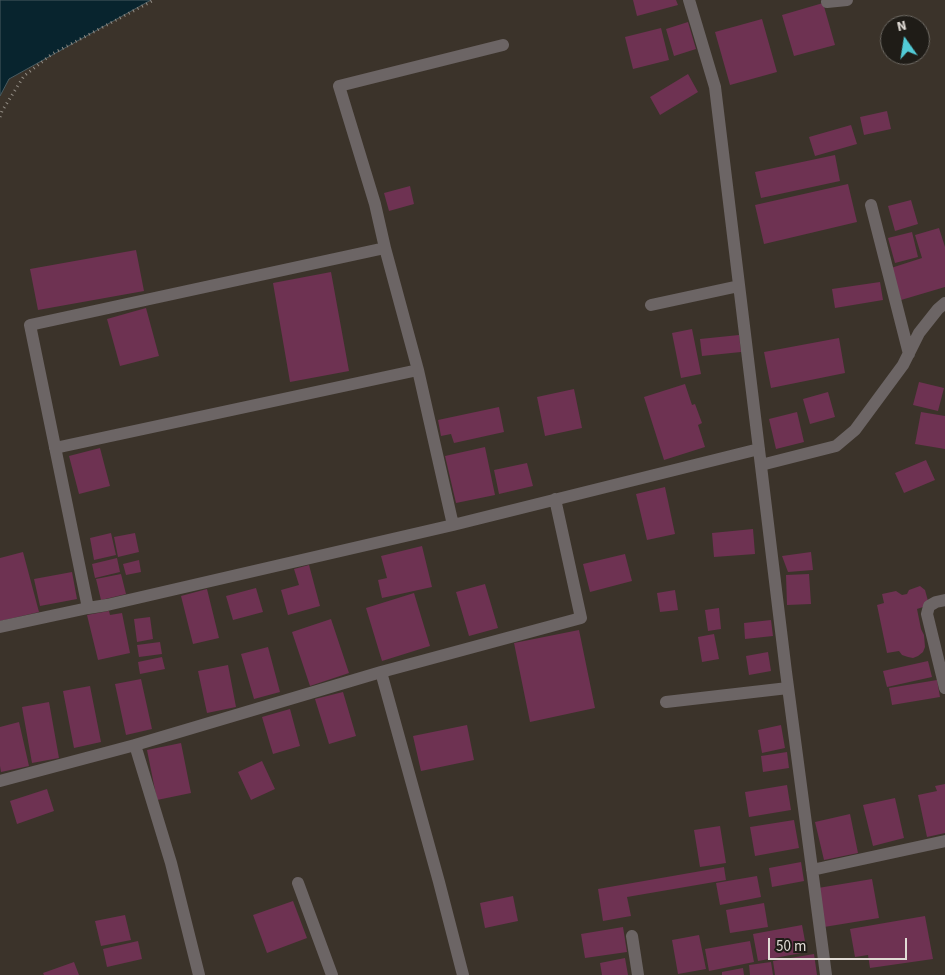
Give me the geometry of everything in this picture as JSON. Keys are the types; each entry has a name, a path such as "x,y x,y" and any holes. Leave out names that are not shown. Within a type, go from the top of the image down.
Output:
{"street":[{"path":"689,0 715,87 788,688 826,975"},
{"path":"827,2 847,0"},
{"path":"453,525 418,370 375,204 339,86 503,45"},
{"path":"871,205 909,354"},
{"path":"88,608 30,325 385,248"},
{"path":"650,305 739,286"},
{"path":"761,465 836,446 855,430 903,365 919,333 945,303"},
{"path":"55,448 418,370"},
{"path":"0,627 453,525 759,449"},
{"path":"0,781 135,745 381,672 581,618 555,499"},
{"path":"945,600 929,606 927,614 945,688"},
{"path":"381,672 463,975"},
{"path":"666,702 788,688"},
{"path":"135,745 171,863 199,975"},
{"path":"812,870 945,841"},
{"path":"298,883 332,975"},
{"path":"632,936 638,975"}],"path":[{"path":"0,117 24,76 52,54 154,0"}],"water":[{"path":"0,0 151,0 9,79 0,96"}],"building":[{"path":"633,0 676,0 678,5 637,16"},
{"path":"823,3 835,45 794,56 782,15"},
{"path":"762,19 777,72 730,85 715,32"},
{"path":"688,22 696,49 674,56 666,29"},
{"path":"661,28 669,60 633,69 625,37"},
{"path":"688,74 698,92 660,115 650,97"},
{"path":"887,111 891,129 864,135 860,117"},
{"path":"851,125 857,144 815,156 809,137"},
{"path":"835,155 840,181 761,198 755,172"},
{"path":"848,184 857,222 764,244 755,205"},
{"path":"410,186 414,204 389,211 384,193"},
{"path":"911,200 918,224 895,231 888,206"},
{"path":"939,228 945,247 945,287 901,300 891,268 922,258 915,235"},
{"path":"912,232 918,257 895,263 888,238"},
{"path":"136,250 144,291 38,310 30,269"},
{"path":"331,272 349,371 290,382 273,283"},
{"path":"880,282 883,300 835,308 832,289"},
{"path":"146,308 159,356 120,366 107,319"},
{"path":"692,329 701,374 681,378 672,333"},
{"path":"739,335 741,352 702,356 700,339"},
{"path":"839,338 845,373 771,388 764,352"},
{"path":"919,382 944,388 938,411 913,405"},
{"path":"685,384 692,405 695,404 702,423 698,425 705,447 664,460 644,397"},
{"path":"574,389 582,428 545,436 537,397"},
{"path":"828,392 835,417 810,424 803,399"},
{"path":"499,407 504,432 454,443 451,434 441,436 438,420"},
{"path":"797,412 804,442 776,449 769,419"},
{"path":"921,412 945,416 945,449 915,444"},
{"path":"485,447 495,495 456,503 445,456"},
{"path":"100,448 110,486 79,494 69,456"},
{"path":"926,460 935,480 904,493 895,473"},
{"path":"527,463 533,486 499,494 494,470"},
{"path":"665,487 675,534 647,540 636,494"},
{"path":"753,529 755,554 714,557 712,533"},
{"path":"111,533 116,555 94,560 90,538"},
{"path":"135,533 139,552 118,557 114,537"},
{"path":"422,546 432,587 382,598 378,580 387,578 381,556"},
{"path":"23,552 39,612 0,621 0,558"},
{"path":"811,552 813,570 788,572 782,556"},
{"path":"625,554 632,581 590,592 583,564"},
{"path":"117,558 120,572 95,578 92,564"},
{"path":"139,560 141,572 126,575 123,564"},
{"path":"309,565 320,606 288,615 281,590 299,585 294,569"},
{"path":"72,572 77,599 40,606 34,579"},
{"path":"121,574 126,594 101,600 96,579"},
{"path":"809,574 811,604 787,605 786,575"},
{"path":"485,584 498,628 469,636 456,592"},
{"path":"920,586 925,590 928,601 923,607 917,609 924,635 925,647 923,652 913,658 902,655 899,651 887,653 877,605 884,603 882,594 896,591 902,595 907,594 909,590"},
{"path":"256,588 263,612 233,620 226,596"},
{"path":"207,589 219,638 193,644 181,596"},
{"path":"675,590 678,610 660,612 657,593"},
{"path":"414,593 430,646 382,661 366,608"},
{"path":"719,608 721,629 708,631 705,610"},
{"path":"109,611 110,615 122,613 130,653 98,660 87,615"},
{"path":"150,617 153,639 137,642 134,619"},
{"path":"331,619 349,673 310,686 292,632"},
{"path":"771,620 773,636 745,639 744,623"},
{"path":"579,630 595,708 530,722 514,643"},
{"path":"714,634 719,659 702,662 698,637"},
{"path":"160,642 162,654 139,657 137,645"},
{"path":"268,647 280,692 254,699 241,654"},
{"path":"768,652 771,671 749,675 746,656"},
{"path":"162,657 165,669 140,674 138,662"},
{"path":"928,661 932,677 887,687 883,671"},
{"path":"228,665 236,707 207,713 198,671"},
{"path":"141,679 152,729 126,735 115,684"},
{"path":"937,680 940,697 892,705 889,688"},
{"path":"90,686 101,742 74,748 63,691"},
{"path":"343,692 356,736 329,744 315,699"},
{"path":"49,702 59,758 32,763 22,707"},
{"path":"290,709 300,746 273,754 262,717"},
{"path":"19,722 29,766 1,772 0,727"},
{"path":"467,725 474,760 421,771 413,736"},
{"path":"781,725 785,748 762,753 758,730"},
{"path":"181,743 191,793 157,800 147,750"},
{"path":"787,752 789,768 763,772 761,756"},
{"path":"262,761 275,789 251,800 238,772"},
{"path":"945,784 945,833 927,837 918,795 937,791 935,786"},
{"path":"787,785 791,810 749,817 745,792"},
{"path":"47,789 54,811 17,824 10,801"},
{"path":"895,798 904,838 873,846 863,805"},
{"path":"850,814 858,853 824,860 815,822"},
{"path":"794,820 799,848 755,856 750,827"},
{"path":"720,826 726,863 700,867 694,830"},
{"path":"801,862 804,881 772,887 769,868"},
{"path":"724,867 726,880 627,897 631,916 603,921 598,889"},
{"path":"757,876 761,897 720,905 716,883"},
{"path":"872,879 879,918 824,927 818,888"},
{"path":"513,896 518,921 485,928 480,903"},
{"path":"293,901 307,938 267,953 253,915"},
{"path":"764,903 768,927 730,933 726,910"},
{"path":"125,915 131,940 101,946 95,921"},
{"path":"925,916 933,959 870,968 868,955 855,957 850,929"},
{"path":"802,925 807,952 758,961 753,934"},
{"path":"623,927 627,952 585,958 581,934"},
{"path":"699,935 706,969 678,974 672,940"},
{"path":"138,941 142,959 107,967 103,949"},
{"path":"750,941 754,962 709,971 705,949"},
{"path":"814,954 817,975 775,975 773,961"},
{"path":"625,958 628,975 602,975 600,963"},
{"path":"74,962 79,975 44,975 43,973"},
{"path":"771,962 773,975 750,975 749,965"},
{"path":"743,968 744,975 722,975 722,972"}]}
